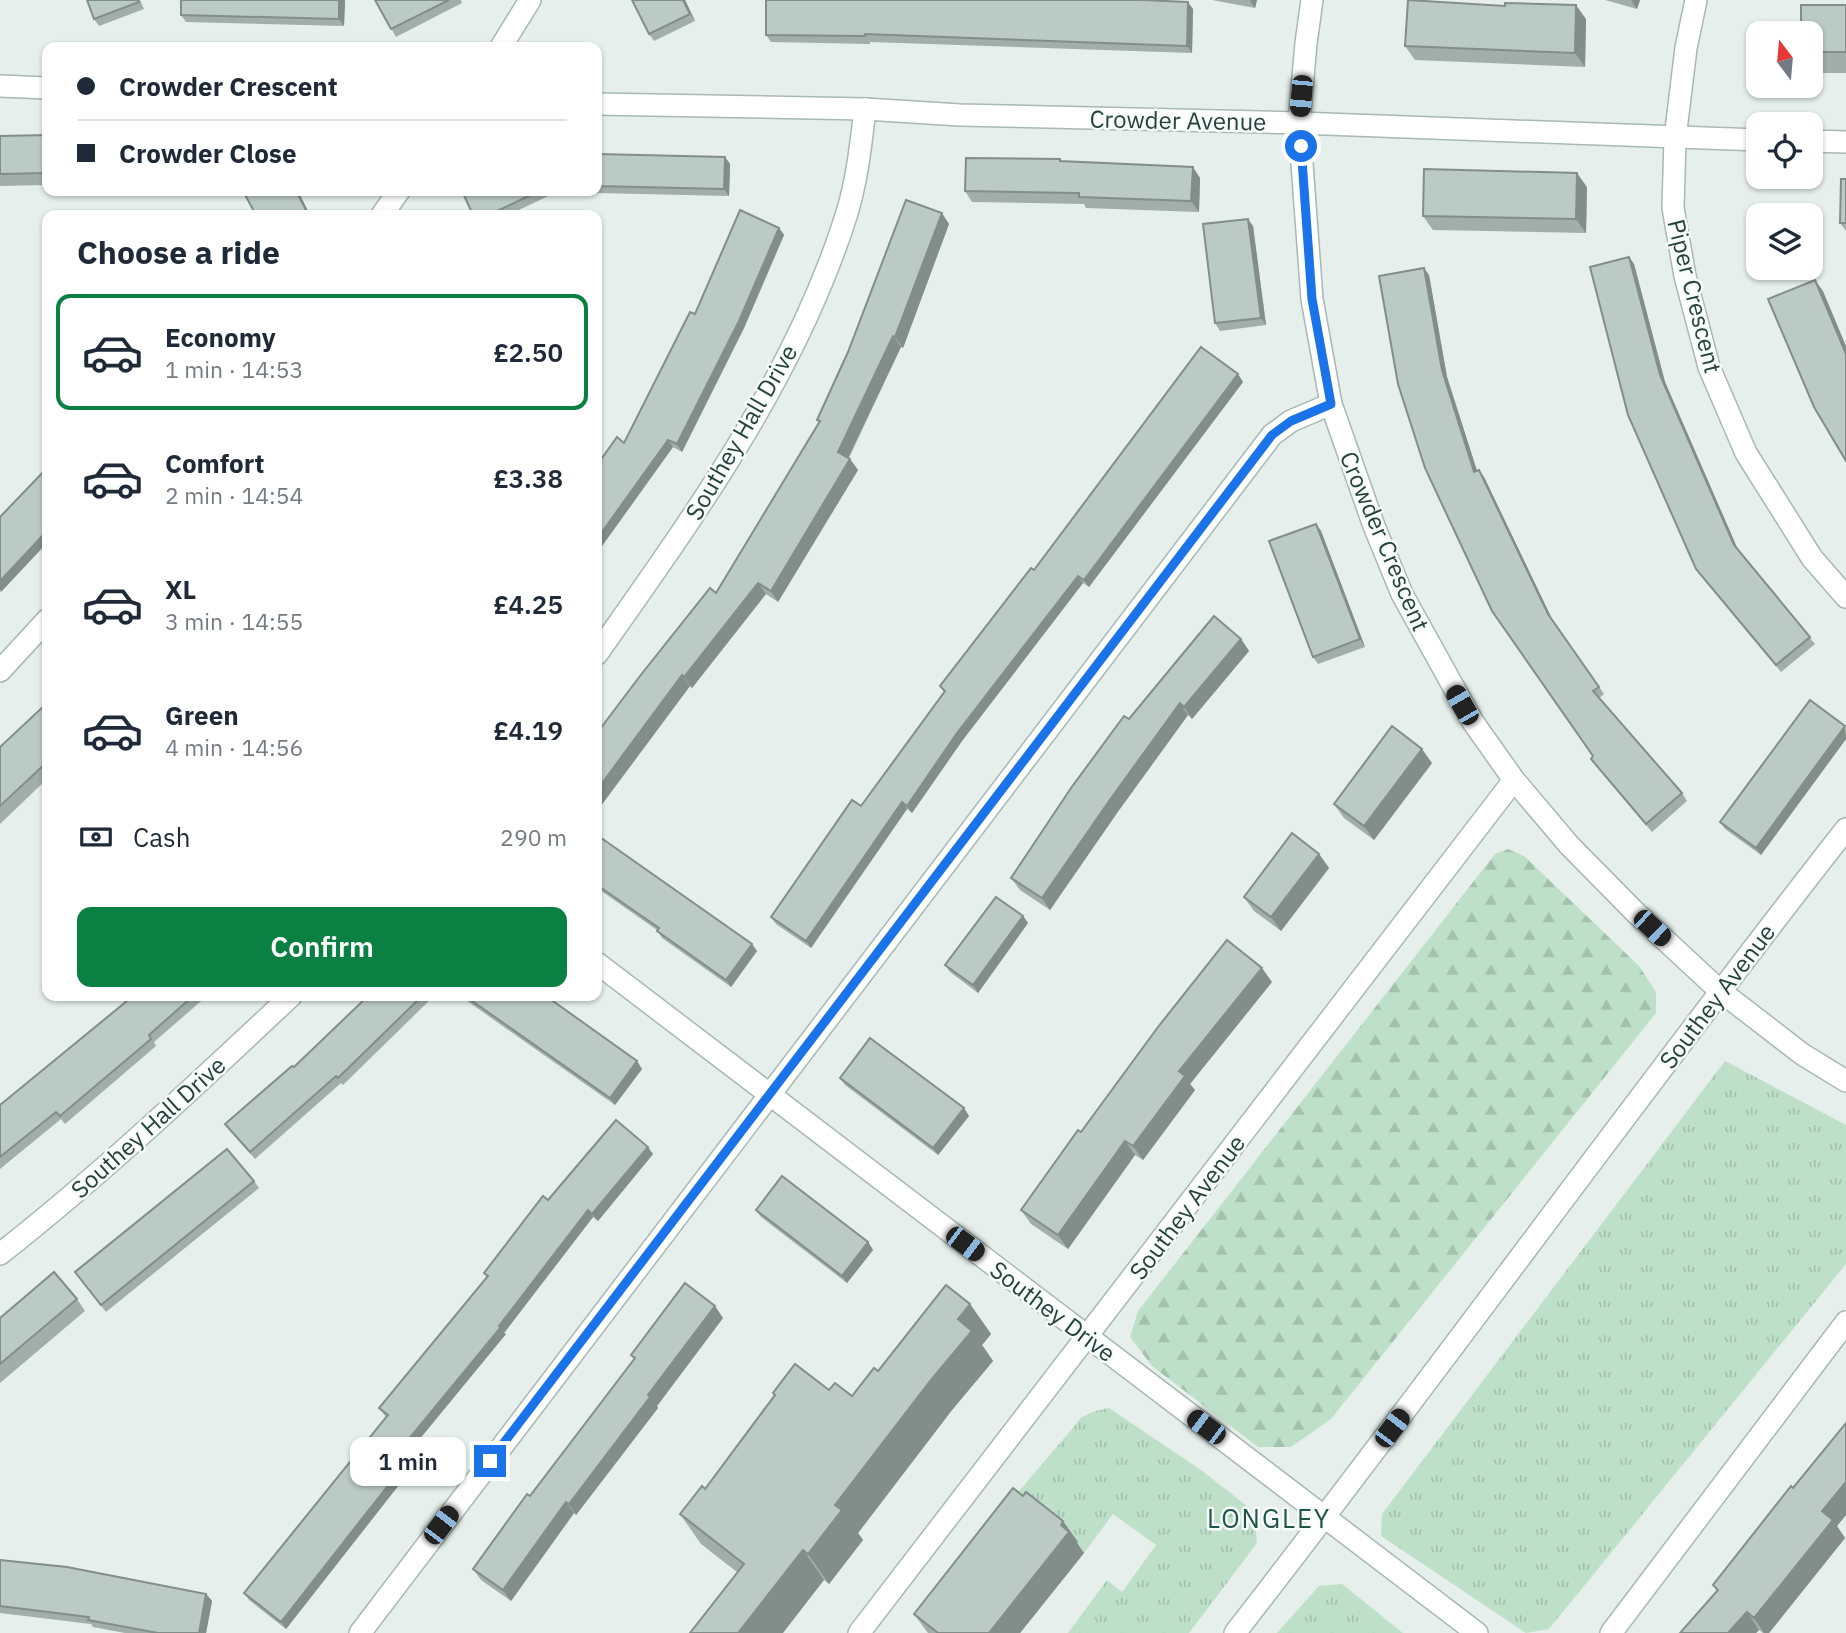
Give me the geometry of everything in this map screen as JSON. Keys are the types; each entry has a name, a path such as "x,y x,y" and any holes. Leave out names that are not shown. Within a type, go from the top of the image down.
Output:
{"street":[{"path":"504,42 530,0"},
{"name":"Crowder Crescent","path":"1312,0 1299,123 1312,299 1331,404 1374,526 1402,594 1473,722 1514,780 1569,845 1636,913 1719,990 1802,1054 1846,1081"},
{"name":"Piper Crescent","path":"1696,0 1686,48 1675,138 1674,208 1685,275 1709,368 1746,453 1812,558 1846,597"},
{"path":"0,86 42,88"},
{"name":"Crowder Avenue","path":"602,104 865,109 960,115 1299,123 1746,140"},
{"name":"Southey Hall Drive","path":"602,647 691,519 779,377 824,276 847,212 858,167 865,109"},
{"path":"1823,141 1846,142"},
{"path":"359,1633 1272,435 1291,421 1331,404"},
{"path":"0,671 42,625"},
{"name":"Southey Avenue","path":"859,1633 1514,780"},
{"name":"Southey Avenue","path":"1235,1633 1325,1518 1719,990 1846,829"},
{"name":"Southey Drive","path":"602,967 1477,1633"},
{"name":"Southey Hall Drive","path":"0,1254 41,1222 286,1001"},
{"path":"1611,1633 1846,1322"}],"green space":[{"path":"1508,849 1524,856 1639,966 1656,992 1656,1013 1331,1419 1291,1447 1258,1447 1152,1366 1130,1337 1138,1311 1495,854"},
{"path":"1725,1061 1846,1125 1846,1264 1549,1629 1526,1633 1381,1536 1382,1514"},
{"path":"1109,1408 1201,1470 1247,1506 1255,1522 1257,1543 1189,1633 1068,1633 1107,1580 1122,1592 1156,1545 1113,1514 1084,1553 1076,1546 1077,1542 1014,1497 1082,1417"},
{"path":"1342,1584 1403,1633 1277,1633 1319,1586"}],"building":[{"path":"87,0 138,0 139,2 94,19"},
{"path":"181,0 339,0 339,19 181,15"},
{"path":"375,0 449,0 391,29"},
{"path":"632,0 683,0 690,14 649,34"},
{"path":"766,0 1188,2 1187,46 865,34 766,35"},
{"path":"1408,0 1505,6 1505,3 1576,5 1575,53 1405,46"},
{"path":"1801,5 1846,5 1846,52 1824,52 1824,21 1801,21"},
{"path":"42,135 42,173 0,174 0,136"},
{"path":"602,154 725,157 724,189 602,186"},
{"path":"966,158 1060,159 1193,167 1191,201 1079,197 1079,193 965,191"},
{"path":"1424,169 1577,173 1576,219 1423,216"},
{"path":"1841,179 1846,179 1846,223 1840,223"},
{"path":"246,196 299,196 306,210 253,210"},
{"path":"464,196 529,196 499,210 471,210"},
{"path":"906,200 942,213 895,337 893,336 838,452 850,459 771,591 758,583 684,677 682,675 602,783 602,726 710,588 716,593 820,421 817,420 848,352"},
{"path":"740,210 779,228 739,321 677,444 668,440 602,532 602,458 617,437 624,443 690,312 695,314"},
{"path":"1248,219 1261,318 1215,323 1203,224"},
{"path":"1629,257 1660,375 1734,545 1810,637 1776,665 1696,569 1628,415 1590,267"},
{"path":"1424,268 1442,370 1474,472 1479,470 1548,614 1599,687 1593,691 1682,793 1646,824 1591,759 1593,756 1492,611 1425,468 1398,384 1379,276"},
{"path":"1815,280 1846,354 1846,461 1814,407 1768,299"},
{"path":"1201,347 1238,374 1084,580 1078,576 957,733 907,806 902,802 806,941 771,917 852,800 861,806 945,691 940,686 1031,568 1034,570"},
{"path":"42,473 42,536 0,581 0,517"},
{"path":"1316,524 1360,639 1313,657 1269,541"},
{"path":"1214,616 1241,639 1184,707 1180,703 1042,898 1011,878 1071,788 1124,716 1129,719"},
{"path":"1810,700 1845,726 1756,848 1720,822"},
{"path":"42,708 42,767 0,806 0,747"},
{"path":"1392,726 1422,749 1364,826 1334,804"},
{"path":"1292,833 1319,854 1271,917 1244,897"},
{"path":"602,839 752,944 726,980 657,931 659,928 602,888"},
{"path":"996,897 1023,916 973,985 945,965"},
{"path":"1227,940 1262,968 1179,1071 1185,1076 1133,1146 1125,1141 1058,1235 1021,1210 1078,1130 1081,1132 1158,1027"},
{"path":"127,1001 187,1001 149,1035 151,1039 60,1116 56,1112 0,1157 0,1105"},
{"path":"363,1001 417,1001 338,1078 336,1076 250,1152 225,1124 294,1067"},
{"path":"472,1001 553,1001 637,1061 610,1098"},
{"path":"870,1038 964,1108 933,1148 840,1078"},
{"path":"616,1120 648,1147 592,1214 588,1210 499,1326 501,1327 398,1452 408,1460 281,1622 244,1593 388,1415 379,1408 488,1276 484,1273 543,1196 548,1200"},
{"path":"227,1149 254,1181 101,1305 75,1272"},
{"path":"782,1176 868,1242 842,1276 756,1210"},
{"path":"54,1272 77,1299 0,1364 0,1318"},
{"path":"685,1283 715,1306 648,1395 650,1397 569,1504 566,1502 503,1590 473,1569 527,1494 530,1496 635,1358 631,1355"},
{"path":"946,1285 970,1304 958,1319 972,1331 835,1505 842,1510 808,1554 803,1550 738,1633 690,1633 744,1564 680,1514 702,1486 705,1489 795,1364 829,1390 835,1383 852,1396 874,1368 878,1371"},
{"path":"1846,1423 1846,1482 1822,1511 1833,1520 1754,1618 1747,1612 1728,1633 1680,1633 1718,1590 1713,1585 1791,1486 1793,1488"},
{"path":"1013,1488 1023,1496 1026,1492 1063,1521 1061,1525 1069,1532 989,1633 938,1633 914,1614"},
{"path":"0,1560 67,1567 206,1594 199,1633 158,1633 88,1620 89,1617 0,1606"}],"district":[{"name":"LONGLEY","path":"1269,1518"}],"route":[{"path":"490,1461 1272,435 1310,411 1331,404 1312,299 1301,146"}]}
